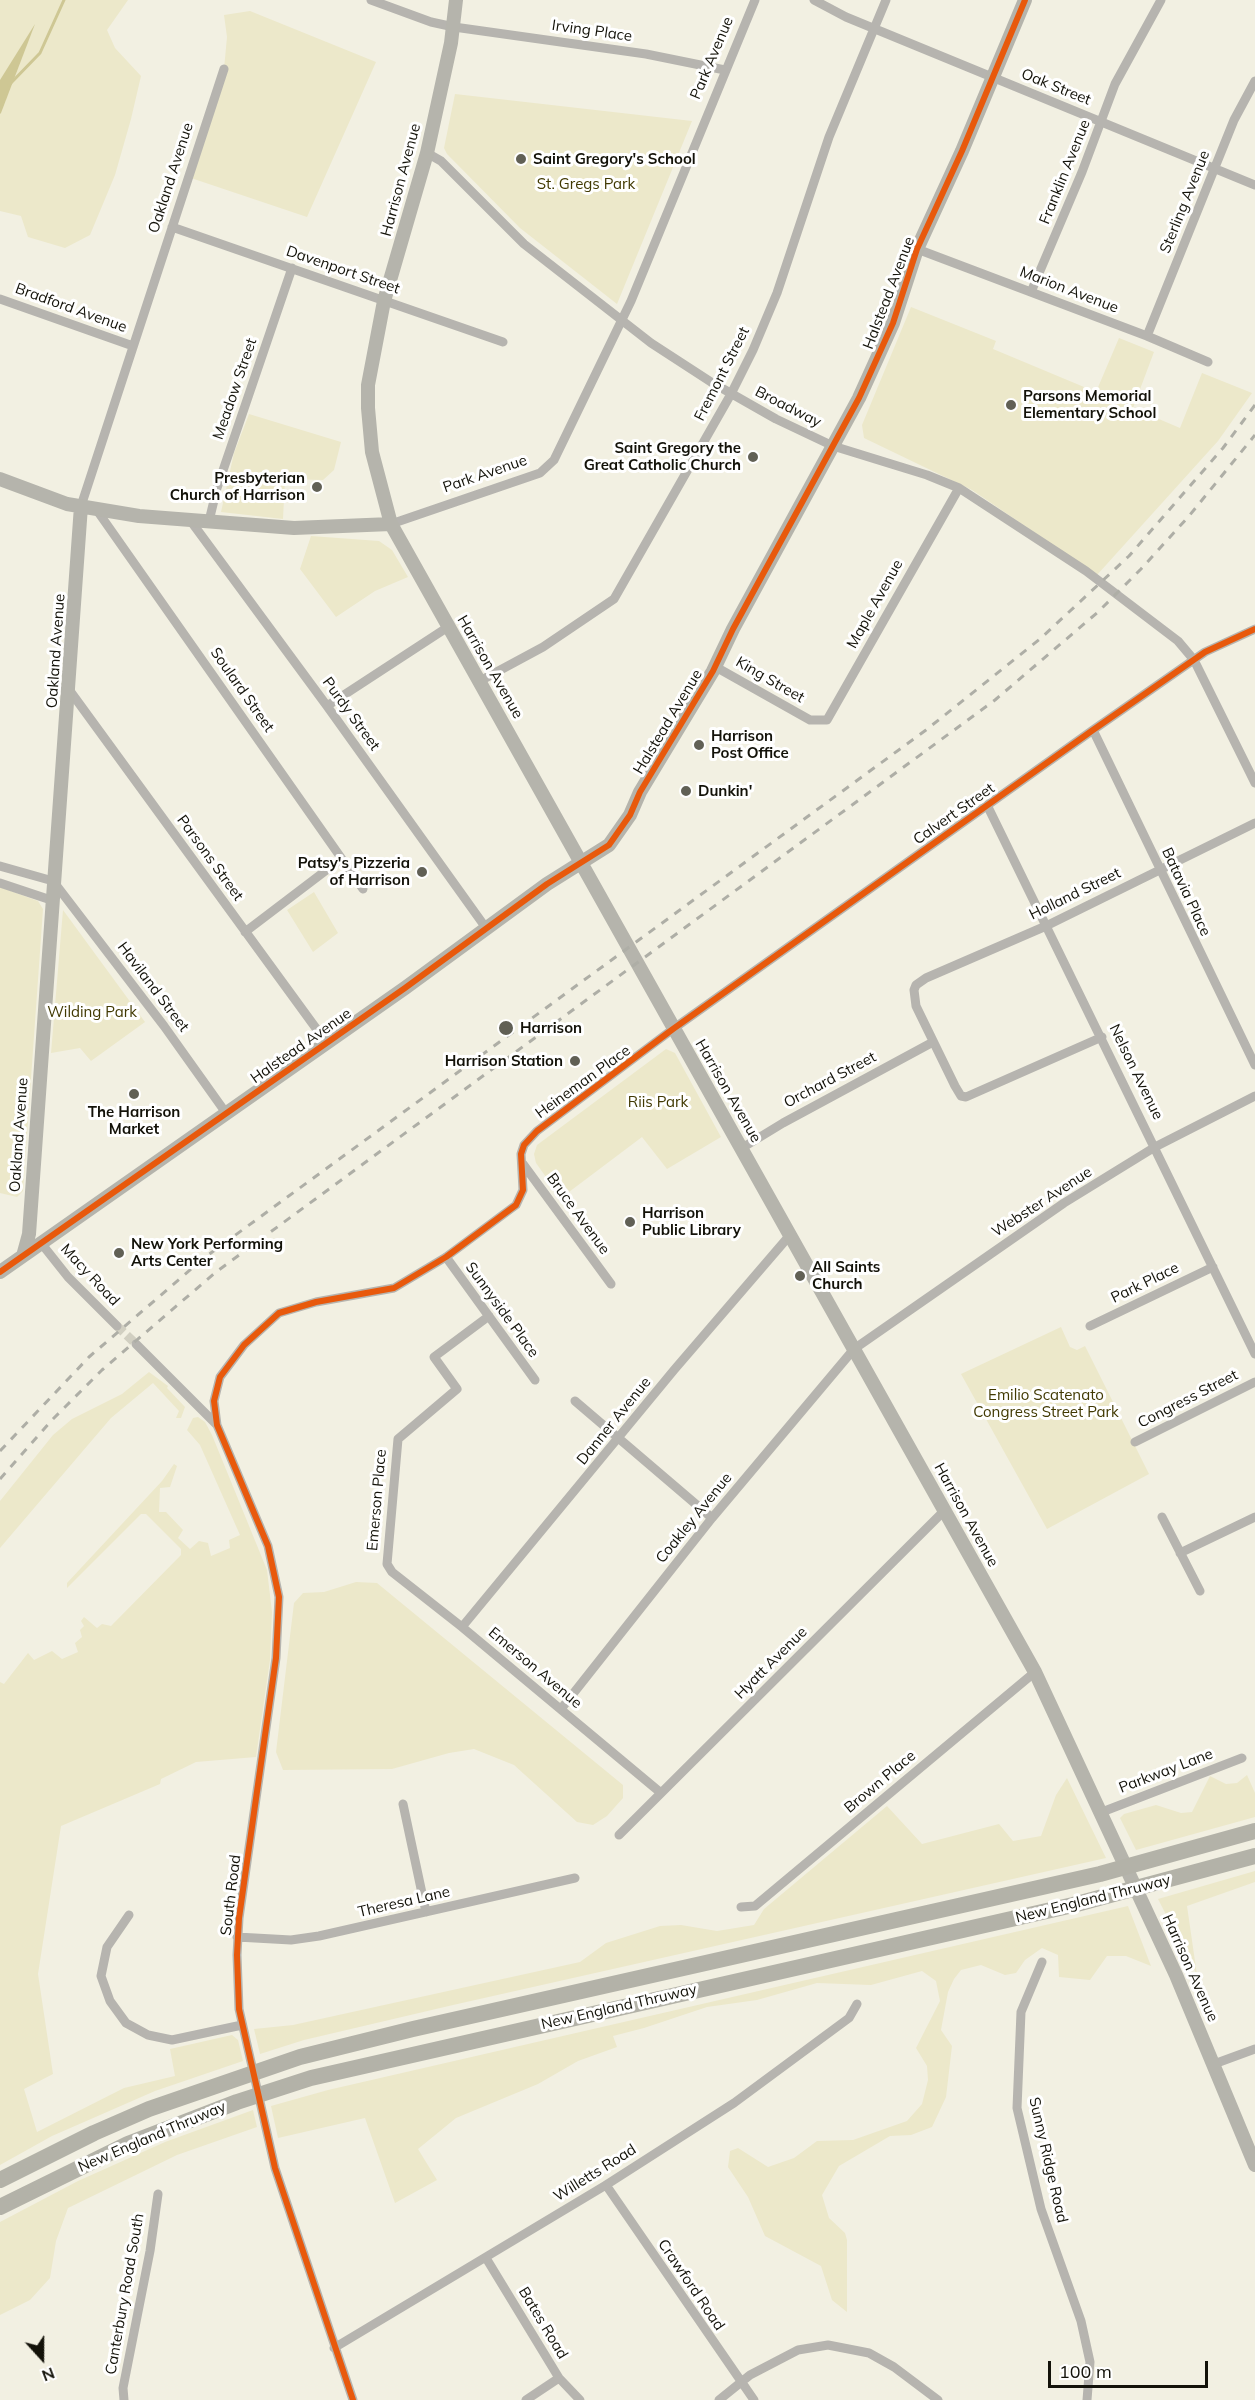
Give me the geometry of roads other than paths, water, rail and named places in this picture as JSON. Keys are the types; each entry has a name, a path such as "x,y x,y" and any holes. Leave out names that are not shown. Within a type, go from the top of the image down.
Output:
{"highway":[{"name":"New England Thruway","path":"0,2180 77,2141 149,2109 300,2057 413,2028 1100,1874 1255,1832"},
{"name":"New England Thruway","path":"0,2207 128,2144 228,2105 311,2078 1082,1903 1255,1856"}],"street":[{"name":"Irving Place","path":"371,0 431,22 454,27 646,54 725,70"},
{"name":"Harrison Avenue","path":"456,0 454,27 427,153 384,301 372,361 368,408 372,452 391,524 1035,1672 1153,1925 1255,2165"},
{"name":"Park Avenue","path":"0,479 96,509 139,516 294,528 371,527 391,524 540,473 547,468 622,322 755,0"},
{"name":"Oak Street","path":"814,0 874,28 1255,185"},
{"name":"Fremont Street","path":"478,682 543,647 614,599 731,394 777,293 829,137 886,0"},
{"name":"Halstead Avenue","path":"0,1272 486,928 609,845 630,815 640,792 714,666 833,446 893,323 917,249 962,152 1025,0"},
{"name":"Franklin Avenue","path":"1031,292 1115,84 1161,0"},
{"name":"Oakland Avenue","path":"23,1256 29,1234 52,881 70,691 81,506 224,69"},
{"name":"Sterling Avenue","path":"1148,336 1234,120 1255,81"},
{"name":"Broadway","path":"427,153 441,161 524,244 622,322 731,394 776,419 833,446 919,472 959,488 1089,573 1178,641 1194,660 1255,783"},
{"name":"Davenport Street","path":"172,227 503,342"},
{"name":"Marion Avenue","path":"917,249 1148,336 1208,362"},
{"name":"Meadow Street","path":"209,521 217,488 292,268"},
{"name":"Bradford Avenue","path":"0,299 133,346"},
{"name":"Maple Avenue","path":"810,720 827,720 833,712 889,608 959,488"},
{"name":"Soulard Street","path":"96,509 363,889"},
{"name":"Purdy Street","path":"190,520 486,928"},
{"path":"327,706 448,627"},
{"name":"Calvert Street","path":"673,1029 1194,660 1255,629"},
{"name":"King Street","path":"714,666 810,720"},
{"name":"Parsons Street","path":"70,691 326,1042"},
{"name":"Batavia Place","path":"1093,730 1255,1065"},
{"name":"Nelson Avenue","path":"987,805 1102,1036 1255,1354"},
{"name":"Holland Street","path":"933,1042 916,1006 914,994 916,985 926,978 1046,926 1255,824"},
{"path":"246,932 341,859"},
{"path":"0,866 52,881"},
{"name":"Haviland Street","path":"52,881 157,1016 226,1113"},
{"path":"0,883 51,900"},
{"name":"Heineman Place","path":"522,1162 524,1145 537,1131 673,1029"},
{"path":"933,1042 961,1096 966,1097 1102,1036"},
{"name":"Orchard Street","path":"742,1148 783,1123 933,1042"},
{"name":"Webster Avenue","path":"854,1349 1064,1203 1155,1147 1255,1096"},
{"path":"217,1425 214,1401 220,1377 244,1345 279,1313 316,1302 394,1288 446,1257 516,1205 523,1190 522,1162"},
{"name":"Bruce Avenue","path":"522,1162 611,1284"},
{"name":"Danner Avenue","path":"462,1627 790,1235"},
{"name":"Macy Road","path":"41,1243 69,1277 117,1326"},
{"name":"Sunnyside Place","path":"446,1257 535,1380"},
{"name":"Park Place","path":"1090,1326 1213,1267"},
{"name":"Emerson Place","path":"389,1568 387,1559 394,1512 398,1439 457,1389 434,1357 489,1316"},
{"path":"136,1344 217,1425"},
{"name":"Coakley Avenue","path":"561,1709 712,1518 854,1349"},
{"name":"Congress Street","path":"1135,1443 1255,1382"},
{"path":"575,1401 712,1518"},
{"name":"South Road","path":"217,1425 268,1546 279,1597 276,1658 237,1937 237,1989 242,2025 275,2168 353,2400"},
{"name":"Hyatt Avenue","path":"619,1836 944,1511"},
{"path":"1162,1517 1200,1591"},
{"path":"1180,1553 1255,1517"},
{"name":"Emerson Avenue","path":"389,1568 661,1794"},
{"name":"Brown Place","path":"741,1907 755,1906 1035,1672"},
{"name":"Parkway Lane","path":"1102,1812 1242,1758"},
{"path":"403,1804 426,1912"},
{"name":"Theresa Lane","path":"237,1937 304,1939 575,1878"},
{"path":"129,1915 107,1947 101,1976 110,2001 126,2023 148,2035 172,2040 242,2025"},
{"name":"Sunny Ridge Road","path":"1042,1962 1021,2012 1017,2108 1041,2209 1081,2321 1090,2362 1087,2400"},
{"name":"Willetts Road","path":"334,2348 606,2185 734,2103 800,2057 849,2018 856,2004"},
{"path":"1214,2064 1255,2049"},
{"name":"Crawford Road","path":"606,2185 754,2400"},
{"name":"Canterbury Road South","path":"124,2400 123,2388 150,2251 158,2194"},
{"name":"Bates Road","path":"486,2258 559,2378 580,2400"},
{"path":"720,2400 750,2375 798,2350 828,2345 869,2354 894,2367 938,2400"},
{"path":"526,2400 559,2378"}],"waterway":[{"path":"9,85 40,53 64,0"}],"tunnel":[{"path":"117,1326 136,1344"}],"railway":[{"path":"0,1451 89,1357 204,1258 926,730 1040,639 1129,556 1223,448 1255,405"},
{"path":"0,1479 51,1421 102,1370 216,1272 995,700 1098,612 1141,569 1189,516 1255,435"}],"place":[{"name":"Saint Gregory's School","path":"521,159"},
{"name":"Parsons Memorial Elementary School","path":"1011,405"},
{"name":"Saint Gregory the Great Catholic Church","path":"753,457"},
{"name":"Presbyterian Church of Harrison","path":"317,487"},
{"name":"Harrison Post Office","path":"699,745"},
{"name":"Dunkin'","path":"686,791"},
{"name":"Patsy's Pizzeria of Harrison","path":"422,872"},
{"name":"Harrison","path":"506,1028"},
{"name":"Harrison Station","path":"575,1061"},
{"name":"The Harrison Market","path":"134,1094"},
{"name":"Harrison Public Library","path":"630,1222"},
{"name":"New York Performing Arts Center","path":"119,1253"},
{"name":"All Saints Church","path":"800,1276"}],"park label":[{"name":"St. Gregs Park","path":"586,184"},
{"name":"Wilding Park","path":"92,1012"},
{"name":"Riis Park","path":"658,1102"},
{"name":"Emilio Scatenato Congress Street Park","path":"1046,1404"}]}
